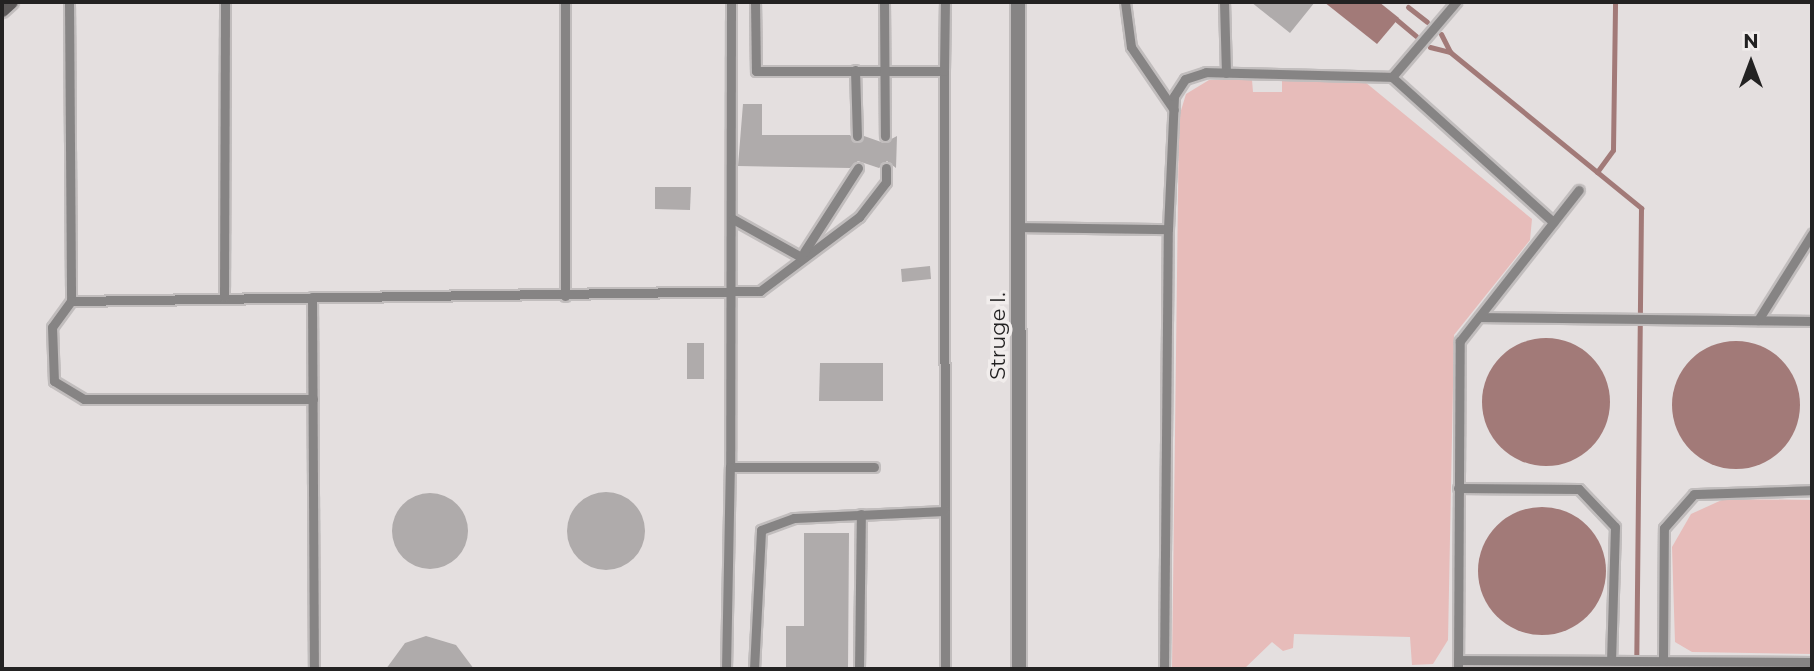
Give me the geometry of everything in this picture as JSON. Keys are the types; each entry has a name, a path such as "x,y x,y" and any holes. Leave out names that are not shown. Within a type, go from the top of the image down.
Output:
{"street":[{"path":"2,10 11,2"},
{"name":"Struge I.","path":"1018,2 1019,669"}],"lane":[{"path":"69,2 71,301 52,327 54,381 84,399 313,399"},
{"path":"224,297 225,2"},
{"path":"565,2 565,296"},
{"path":"726,669 733,219 731,2"},
{"path":"755,2 756,71 944,71"},
{"path":"884,2 885,136"},
{"path":"945,2 946,669"},
{"path":"1125,2 1131,47 1174,110"},
{"path":"1224,2 1226,73"},
{"path":"1391,77 1456,2"},
{"path":"855,70 857,135"},
{"path":"1164,669 1168,229 1174,110 1185,79 1226,73 1391,77 1553,222"},
{"path":"801,257 858,168"},
{"path":"71,301 224,297 730,295 760,291 801,257 859,216 886,182 886,168"},
{"path":"1579,190 1460,341 1458,665 1611,660 1812,662"},
{"path":"733,219 801,257"},
{"path":"1019,227 1168,229"},
{"path":"1758,320 1812,234"},
{"path":"312,297 314,669"},
{"path":"1480,317 1633,321 1812,321"},
{"path":"730,467 874,467"},
{"path":"1458,488 1579,489 1615,527 1611,660"},
{"path":"1663,660 1664,528 1694,495 1812,491"},
{"path":"754,669 761,530 794,518 945,511"},
{"path":"859,669 861,514"}],"shaded area":[{"path":"1324,2 1379,2 1399,18 1377,44"},
{"path":"1209,80 1252,80 1253,92 1282,92 1282,80 1365,82 1532,219 1530,240 1454,335 1448,640 1433,664 1412,665 1410,637 1294,634 1293,648 1283,651 1272,642 1244,669 1172,669 1179,117 1186,94"},
{"path":"1546,338 1570,343 1591,357 1605,378 1610,402 1605,426 1591,447 1570,461 1546,466 1522,461 1501,447 1487,426 1482,402 1487,378 1501,357 1522,343"},
{"path":"1736,341 1760,346 1781,360 1795,381 1800,405 1795,429 1781,450 1760,464 1736,469 1712,464 1691,450 1677,429 1672,405 1677,381 1691,360 1712,346"},
{"path":"1724,499 1812,500 1812,654 1692,652 1675,642 1672,547 1691,514"},
{"path":"1542,507 1566,512 1587,526 1601,547 1606,571 1601,595 1587,616 1566,630 1542,635 1518,630 1497,616 1483,595 1478,571 1483,547 1497,526 1518,512"},
{"path":"1487,666 1624,668 1624,669 1476,669"}],"building":[{"path":"1251,2 1315,2 1290,33"},
{"path":"743,104 762,104 762,135 850,135 857,143 864,136 884,143 897,136 896,168 887,161 879,168 858,161 850,168 738,166"},
{"path":"655,187 691,187 690,210 655,209"},
{"path":"930,266 931,279 902,282 901,269"},
{"path":"687,343 704,343 704,379 687,379"},
{"path":"820,363 883,363 883,401 819,401"},
{"path":"606,492 621,495 633,504 642,516 645,531 642,546 633,558 621,567 606,570 591,567 579,558 570,546 567,531 570,516 579,504 591,495"},
{"path":"430,493 445,496 457,504 465,516 468,531 465,546 457,558 445,566 430,569 415,566 403,558 395,546 392,531 395,516 403,504 415,496"},
{"path":"804,533 849,533 848,669 786,669 786,626 804,626"},
{"path":"426,636 456,645 474,669 386,669 405,643"}],"waterway":[{"path":"1597,172 1613,150 1615,2"},
{"path":"1408,7 1427,22"},
{"path":"1397,20 1416,36"},
{"path":"1441,34 1450,52 1641,208 1636,669"},
{"path":"1430,47 1450,52"}]}
